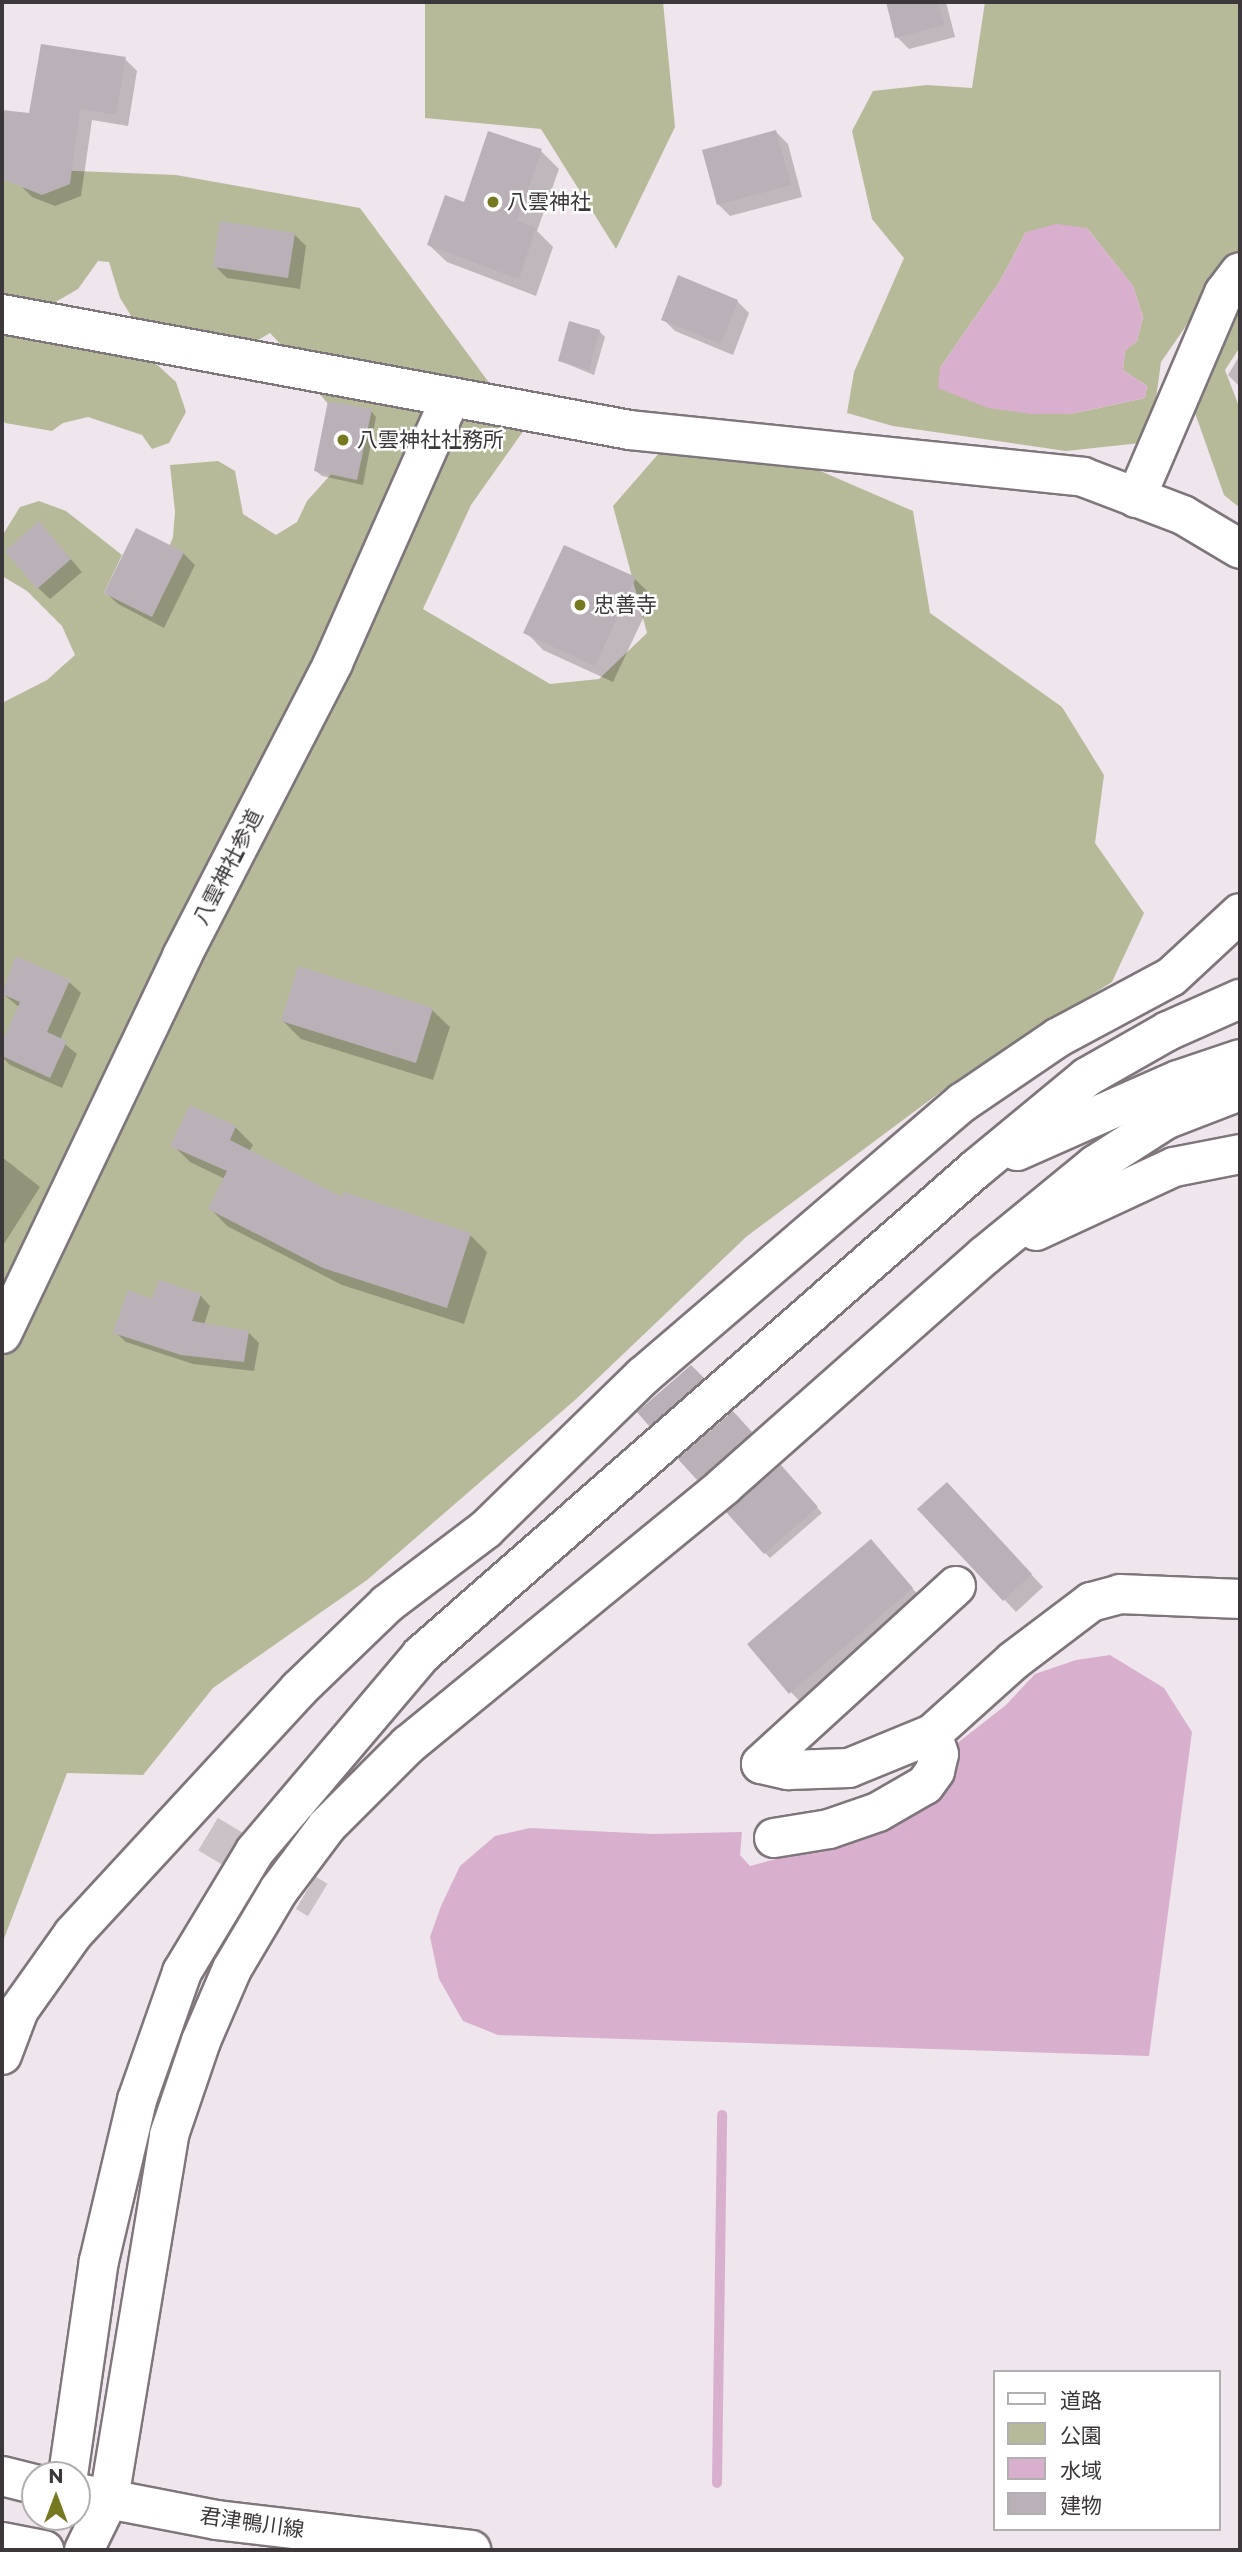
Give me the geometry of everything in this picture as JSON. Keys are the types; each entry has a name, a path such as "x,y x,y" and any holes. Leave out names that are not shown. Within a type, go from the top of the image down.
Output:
{"main road":[{"path":"1136,498 1224,293 1240,272"},
{"path":"2,314 450,399 630,430 1083,477 1183,516 1240,549"},
{"name":"八雲神社参道","path":"2,1334 182,956 333,663 450,399"},
{"path":"2,2055 19,2010 73,1934 197,1824 299,1689 387,1604 486,1529 643,1376 973,1094 1058,1038 1171,977 1240,913"},
{"path":"70,2461 99,2260 137,2100 182,1972 255,1851 421,1656 977,1168 1087,1077 1168,1031 1240,999"},
{"path":"977,1168 1178,1080 1240,1059"},
{"path":"81,2550 169,2136 201,2041 232,1969 279,1890 327,1826 408,1745 724,1486 984,1256 1095,1165 1165,1120 1240,1091"},
{"path":"984,1256 1174,1167 1240,1154"},
{"path":"956,1586 761,1764 788,1770 849,1768 932,1734 1013,1661 1091,1602 1120,1594 1240,1599"},
{"path":"774,1838 828,1829 878,1812 925,1785 935,1771 939,1754 932,1734"},
{"path":"2,2476 21,2481"},
{"name":"君津鴨川線","path":"93,2496 217,2520 471,2550"},
{"path":"76,2531 81,2550"},
{"path":"2,2542 44,2550"}],"green space":[{"path":"425,2 663,2 675,127 616,249 541,129 425,118"},
{"path":"985,2 1240,2 1240,272 1204,300 1161,362 1150,442 1066,451 893,426 847,413 854,372 904,258 872,219 852,131 873,91 927,85 972,88","holes":["1087,228 1133,286 1143,317 1137,341 1125,350 1123,370 1147,386 1145,398 1070,414 940,368 1000,281 1026,232"]},
{"path":"2,168 176,175 360,208 524,430 471,505 423,609 550,684 599,679 647,633 613,506 660,452 818,470 913,511 930,613 1062,707 1104,775 1095,843 1144,913 1112,982 954,1082 746,1237 575,1400 367,1580 213,1688 143,1775 67,1773 2,1944 2,703 47,680 75,655 62,626 27,591 2,576 2,536 20,507 39,501 66,511 122,555 104,593 144,613 173,537 175,512 170,465 218,461 235,471 243,514 276,535 297,522 307,501 333,472 333,410 319,393 334,362 286,350 270,333 253,343 137,325 120,298 109,262 98,261 78,289 47,307 153,361 176,382 186,412 169,443 152,449 142,435 88,417 63,423 52,431 5,423 2,416"},
{"path":"1240,304 1240,347 1225,370 1240,409 1240,508 1224,495 1195,413 1202,362"}],"water":[{"path":"1056,224 1087,228 1133,286 1143,317 1137,341 1125,351 1123,370 1147,386 1145,398 1070,414 1032,414 988,408 938,388 940,368 1000,281 1026,232"},
{"path":"1110,1655 1164,1688 1192,1732 1149,2056 498,2035 463,2021 439,1979 430,1937 441,1906 460,1866 495,1836 530,1828 653,1834 742,1832 740,1855 750,1866 875,1832 951,1748 1006,1705 1035,1674 1076,1660"}],"building":[{"path":"886,2 938,2 944,25 895,38"},
{"path":"41,44 126,57 116,115 80,109 70,184 42,195 2,179 2,110 29,113"},
{"path":"776,130 791,185 717,205 702,150"},
{"name":"八雲神社","path":"488,131 542,149 517,221 536,228 519,279 427,245 445,195 464,202"},
{"path":"220,221 295,233 288,278 213,267"},
{"path":"678,275 738,300 721,344 661,320"},
{"path":"569,321 600,330 589,370 558,361"},
{"name":"八雲神社社務所","path":"328,401 372,409 357,480 314,471"},
{"path":"39,521 71,559 37,589 5,551"},
{"path":"136,528 184,552 152,617 104,593"},
{"name":"忠善寺","path":"564,545 636,577 595,666 523,633"},
{"path":"16,956 70,980 47,1032 67,1041 50,1078 2,1056 2,1042 20,1002 2,994"},
{"path":"298,966 433,1008 416,1063 281,1021"},
{"path":"190,1105 236,1126 230,1140 342,1197 344,1192 471,1233 447,1308 323,1268 208,1209 227,1171 170,1146"},
{"path":"159,1280 201,1294 192,1321 249,1331 244,1362 181,1355 113,1333 128,1290 152,1299"},
{"path":"691,1365 704,1378 649,1426 637,1412"},
{"path":"733,1411 752,1432 697,1480 678,1459"},
{"path":"781,1465 818,1507 764,1554 726,1512"},
{"path":"947,1482 1032,1574 1003,1601 917,1509"},
{"path":"871,1539 913,1588 789,1694 747,1644"}],"waterway":[{"path":"717,2483 722,2115"}],"tunnel":[{"path":"208,1834 318,1900"}],"place":[{"name":"八雲神社","path":"493,202"},
{"name":"八雲神社社務所","path":"343,440"},
{"name":"忠善寺","path":"580,605"}]}
